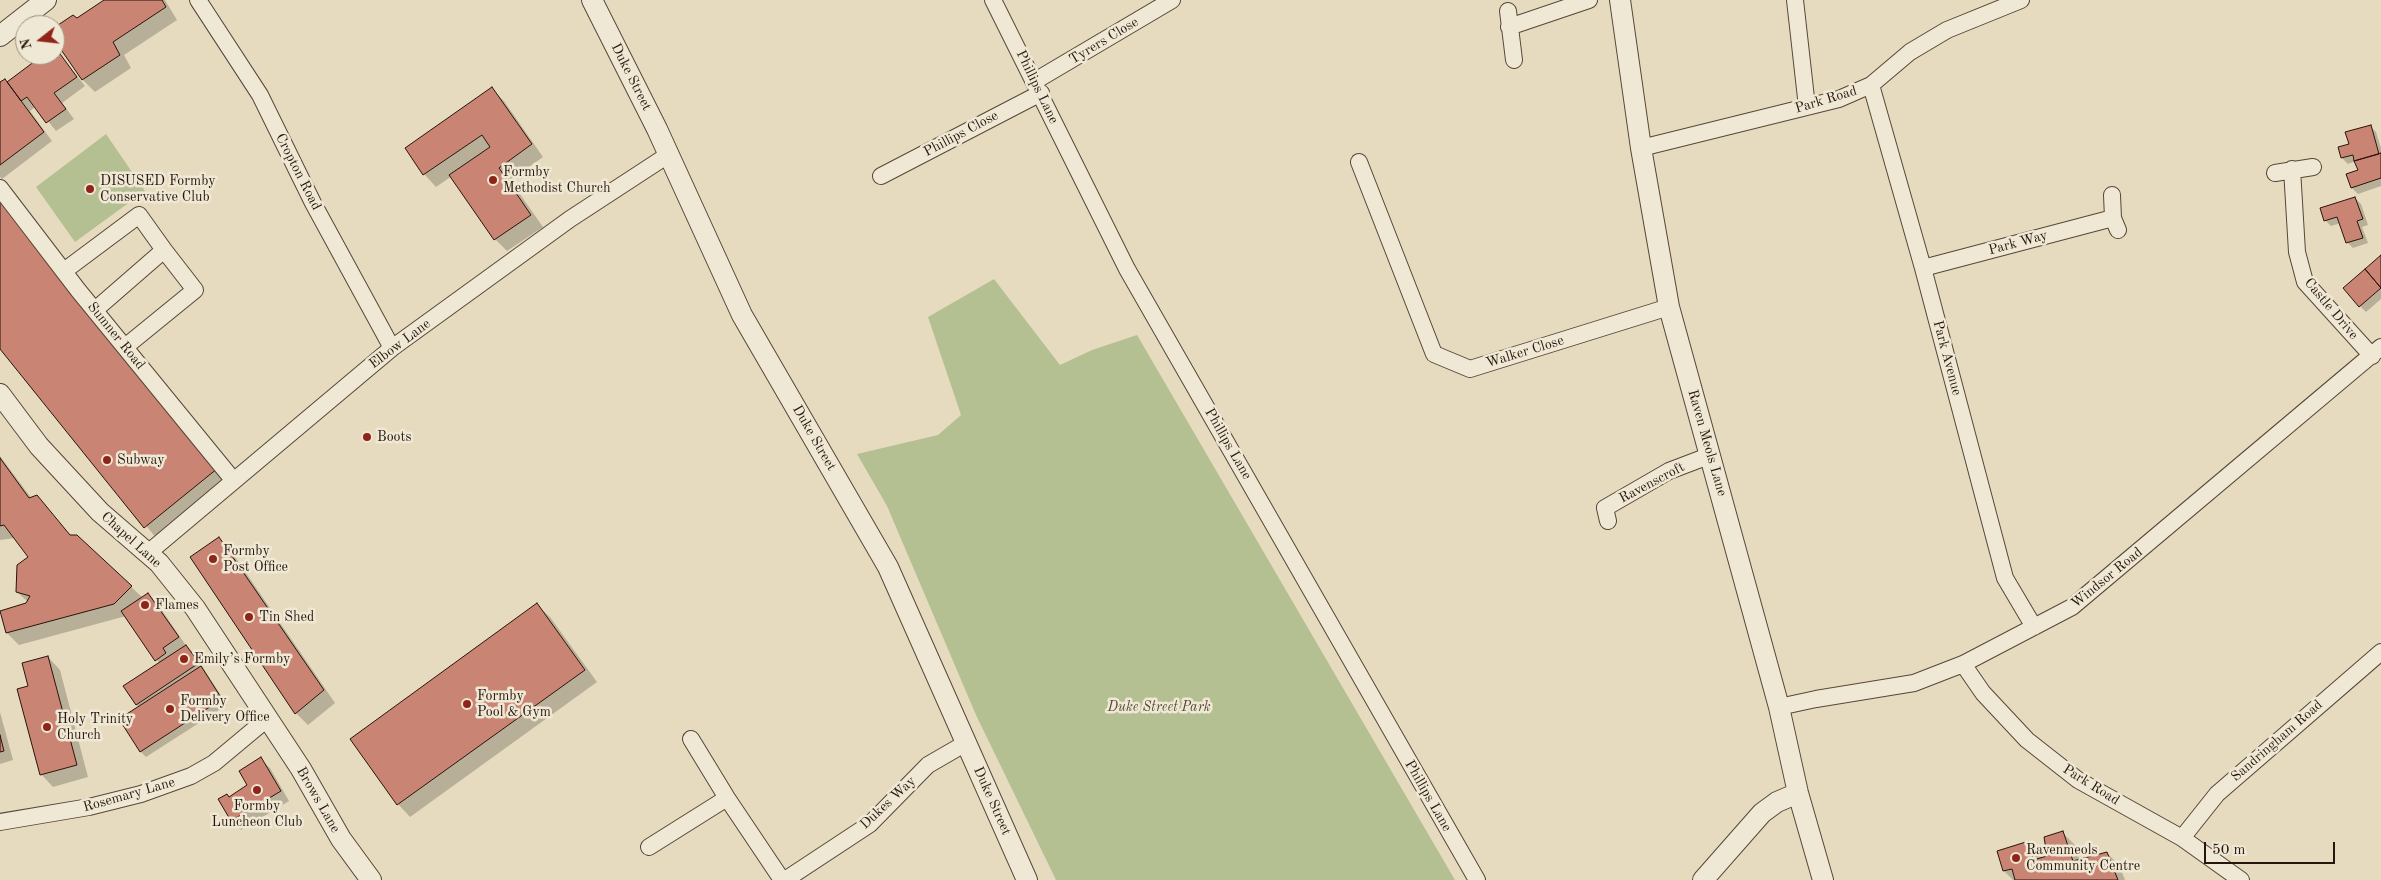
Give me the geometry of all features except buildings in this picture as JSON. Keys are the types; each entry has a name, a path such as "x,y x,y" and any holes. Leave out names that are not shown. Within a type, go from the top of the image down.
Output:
{"street":[{"path":"0,36 46,0"},
{"name":"Cropton Road","path":"198,0 260,95 313,203 392,348"},
{"name":"Duke Street","path":"592,0 668,155 742,315 888,567 1026,880"},
{"name":"Phillips Lane","path":"993,0 1127,269 1477,880"},
{"name":"Tyrers Close","path":"1038,87 1172,0"},
{"path":"1509,27 1589,0"},
{"name":"Raven Meols Lane","path":"1620,0 1641,148 1670,307 1779,708 1798,793 1823,880"},
{"path":"1795,0 1807,107"},
{"name":"Park Road","path":"1641,148 1839,99 1871,85 1910,52 1947,30 2021,0"},
{"path":"1508,10 1514,60"},
{"name":"Park Avenue","path":"1871,85 1923,268 2006,578 2034,627"},
{"name":"Phillips Close","path":"880,176 1038,87"},
{"name":"Elbow Lane","path":"148,553 392,348 570,219 668,155"},
{"name":"Walker Close","path":"1359,162 1434,354 1470,369 1670,307"},
{"path":"2275,173 2313,167"},
{"name":"Castle Drive","path":"2292,169 2297,252 2305,282 2376,352"},
{"name":"Sumner Road","path":"0,188 94,310 234,481"},
{"name":"Park Way","path":"1923,268 2116,224 2112,195"},
{"path":"64,272 138,215 194,290 124,347"},
{"path":"94,310 164,250"},
{"name":"Windsor Road","path":"1779,708 1816,698 1914,683 1963,664 2072,607 2101,585 2376,352"},
{"name":"Chapel Lane","path":"0,394 39,446 100,512 148,553 194,608 268,718"},
{"name":"Ravenscroft","path":"1608,521 1605,508 1669,471 1711,455"},
{"name":"Sandringham Road","path":"2182,838 2217,794 2381,652"},
{"name":"Park Road","path":"1963,664 1982,693 2027,740 2078,780 2182,838 2241,880"},
{"name":"Rosemary Lane","path":"0,822 89,807 141,794 191,776 214,763 268,718"},
{"name":"Brows Lane","path":"268,718 341,839 371,880"},
{"name":"Dukes Way","path":"692,739 727,798 783,880 870,824 928,765 966,743"},
{"path":"1703,880 1762,813 1777,802 1798,793"},
{"path":"649,847 727,798"}],"green space":[{"name":"DISUSED Formby Conservative Club","path":"106,134 145,191 75,242 36,187"},
{"name":"Duke Street Park","path":"994,279 1060,365 1092,350 1137,335 1455,880 1056,880 976,715 887,506 857,454 938,435 961,415 928,317"}],"place":[{"name":"Formby Methodist Church","path":"493,180"},
{"name":"DISUSED Formby Conservative Club","path":"90,189"},
{"name":"Boots","path":"367,437"},
{"name":"Subway","path":"107,460"},
{"name":"Formby Post Office","path":"213,559"},
{"name":"Flames","path":"145,605"},
{"name":"Tin Shed","path":"249,617"},
{"name":"Emily’s Formby","path":"184,659"},
{"name":"Formby Pool & Gym","path":"467,704"},
{"name":"Formby Delivery Office","path":"170,709"},
{"name":"Holy Trinity Church","path":"47,727"},
{"name":"Formby Luncheon Club","path":"257,790"},
{"name":"Ravenmeols Community Centre","path":"2016,858"}]}
